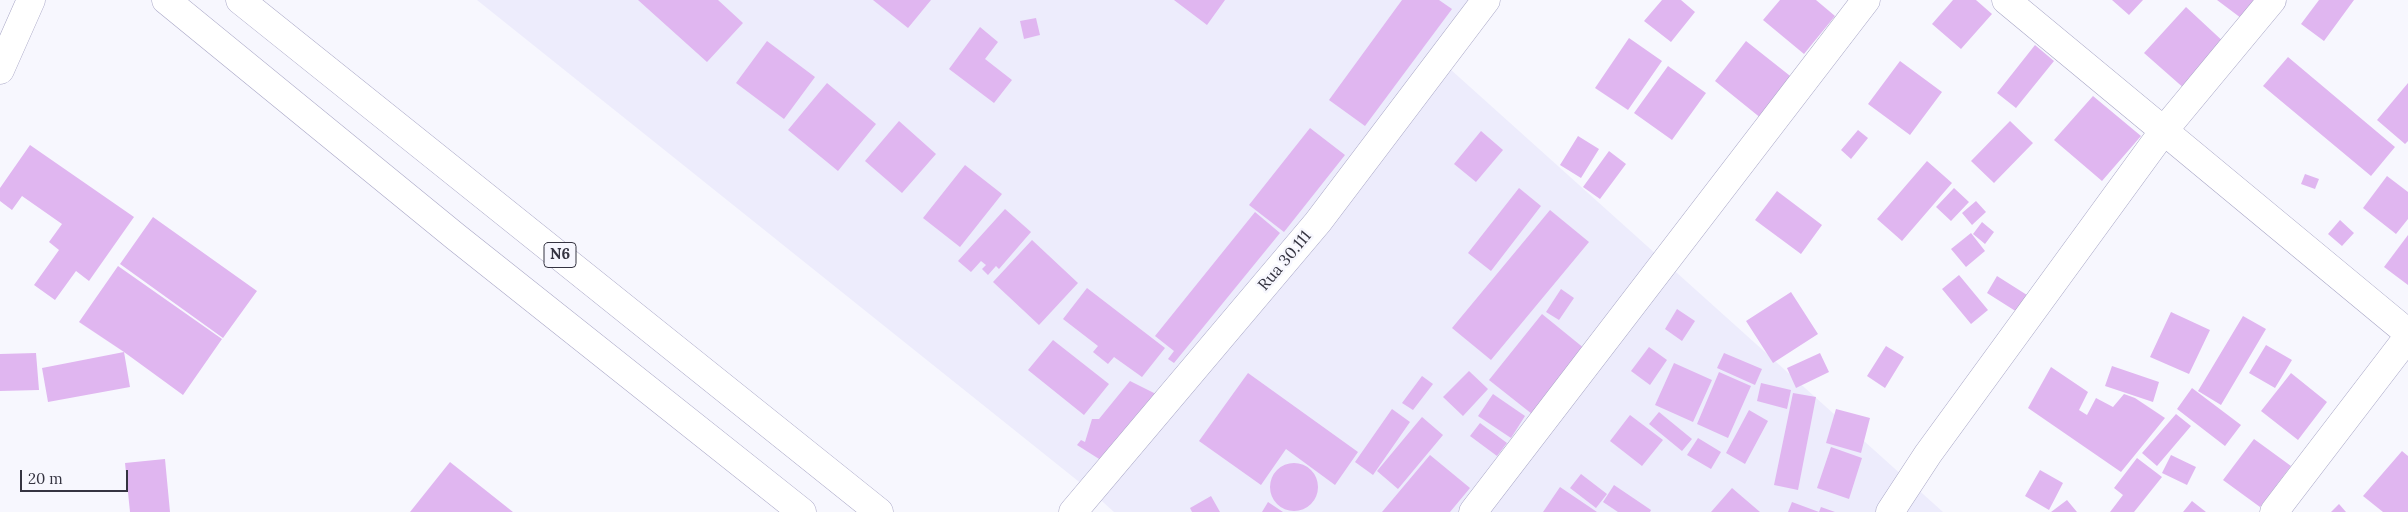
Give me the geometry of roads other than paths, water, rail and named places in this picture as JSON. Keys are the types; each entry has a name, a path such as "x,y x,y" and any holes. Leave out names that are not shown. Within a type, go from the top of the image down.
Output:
{"main road":[{"path":"0,70 31,0"},
{"path":"166,0 456,237 802,512"},
{"name":"N6","path":"240,0 879,512"},
{"name":"Rua 30.111","path":"1073,512 1318,222 1486,0"},
{"path":"1473,512 1866,0"},
{"path":"2006,0 2165,129 2408,333"},
{"path":"1890,512 1928,454 2165,129 2272,0"},
{"path":"2274,512 2408,338"}]}
